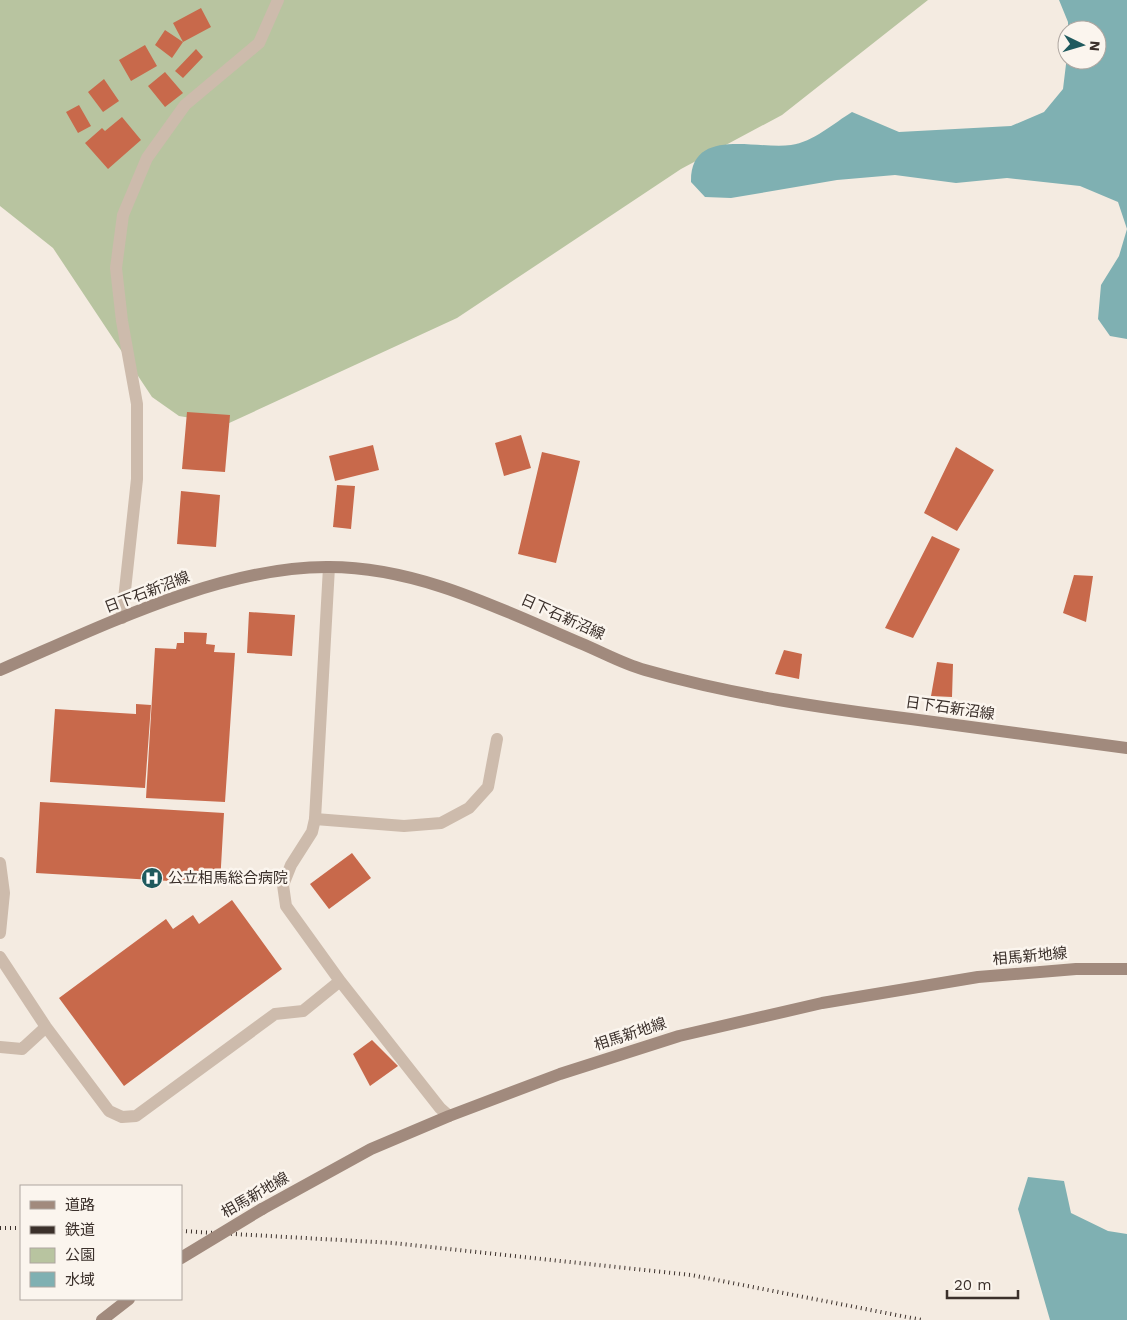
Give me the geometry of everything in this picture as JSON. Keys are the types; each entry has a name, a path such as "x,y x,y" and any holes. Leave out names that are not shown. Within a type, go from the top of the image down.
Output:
{"main road":[{"name":"日下石新沼線","path":"0,670 122,618 214,584 285,570 329,566 378,571 434,585 492,604 642,669 710,686 811,706 1127,748"},
{"name":"相馬新地線","path":"182,1257 262,1209 371,1150 449,1116 560,1074 679,1036 822,1003 978,977 1076,969 1127,969"},
{"path":"102,1320 128,1300"}],"street":[{"path":"122,618 137,478 137,404 122,321 116,268 124,215 147,158 185,105 259,42 278,0"},
{"path":"329,566 314,819 312,832 291,865 283,885 286,906 340,980 440,1108 449,1116"},
{"path":"314,819 404,826 441,822 469,808 488,788 498,739"},
{"path":"0,863 4,894 0,933"},
{"path":"0,957 46,1027 109,1111 122,1117 136,1116 275,1014 302,1010 340,980"},
{"path":"0,1047 22,1049 46,1027"}],"green space":[{"path":"0,0 928,0 782,115 681,169 457,318 227,424 179,416 152,397 53,248 0,206"}],"water":[{"path":"1059,0 1127,0 1127,229 1118,202 1080,186 1007,178 956,183 895,175 837,180 731,198 705,197 691,182 694,165 701,153 713,147 728,144 777,146 799,143 823,132 852,112 899,132 1011,126 1044,112 1063,89 1065,70 1107,70 1107,20 1067,20"},
{"path":"1127,229 1127,339 1110,336 1098,319 1101,285 1119,256"},
{"path":"1028,1177 1064,1181 1071,1213 1108,1231 1127,1234 1127,1320 1050,1320 1018,1209"}],"building":[{"path":"201,8 211,27 183,42 173,23"},
{"path":"165,30 183,42 172,58 155,45"},
{"path":"145,45 157,66 131,81 119,60"},
{"path":"196,49 203,57 183,78 175,71"},
{"path":"165,72 183,93 165,107 148,86"},
{"path":"104,79 119,101 103,112 88,92"},
{"path":"79,105 91,126 78,133 66,112"},
{"path":"122,117 141,140 108,169 85,143 102,128 105,131"},
{"path":"187,412 230,415 225,472 182,469"},
{"path":"521,435 531,468 504,476 495,443"},
{"path":"373,445 379,470 335,481 329,456"},
{"path":"956,447 994,470 957,531 924,513"},
{"path":"542,452 580,461 556,563 518,554"},
{"path":"337,485 355,486 351,529 333,527"},
{"path":"181,491 220,495 216,547 177,544"},
{"path":"932,536 960,549 913,638 885,628"},
{"path":"1074,575 1093,576 1086,622 1063,613"},
{"path":"249,612 295,615 292,656 247,653"},
{"path":"184,632 207,633 206,644 215,645 214,652 235,653 225,802 146,798 155,648 176,649 177,643 184,643"},
{"path":"784,650 802,654 799,679 775,674"},
{"path":"937,662 953,664 952,697 931,696"},
{"path":"136,704 151,705 145,788 50,782 55,709 136,714"},
{"path":"40,802 224,813 220,884 36,873"},
{"path":"352,853 371,878 329,909 310,884"},
{"path":"232,900 282,969 124,1086 59,998 166,919 173,929 193,915 199,924"},
{"path":"372,1040 398,1066 370,1086 353,1054"}],"railway":[{"path":"0,1228 20,1228"},
{"path":"182,1231 393,1243 691,1275 922,1320"}],"place":[{"name":"公立相馬総合病院","path":"152,878"}]}
